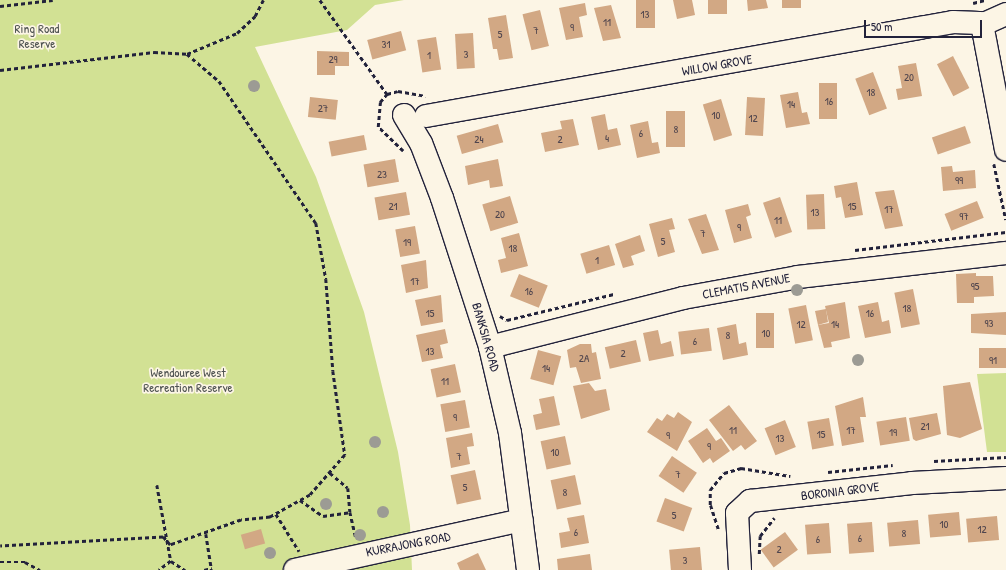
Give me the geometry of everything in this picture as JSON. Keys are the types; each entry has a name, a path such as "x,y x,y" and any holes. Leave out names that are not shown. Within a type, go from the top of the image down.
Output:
{"street":[{"name":"WILLOW GROVE","path":"426,116 953,22 982,24 1006,14"},
{"path":"982,24 1006,150"},
{"name":"BANKSIA ROAD","path":"404,115 421,143 442,198 490,347 510,433 528,570"},
{"name":"CLEMATIS AVENUE","path":"490,347 683,298 798,277 1006,254"},
{"name":"BORONIA GROVE","path":"740,570 737,514 750,501 905,484 1006,478"},
{"name":"KURRAJONG ROAD","path":"299,569 359,554 522,520"}],"path":[{"path":"0,6 53,0"},
{"path":"0,70 108,55 187,54 237,33 255,16 263,0"},
{"path":"320,0 387,94"},
{"path":"976,1 985,0"},
{"path":"170,545 206,534 241,520 276,514 310,495 345,455 333,371 326,279 316,222 219,81 187,54"},
{"path":"330,473 348,488 350,512 359,554"},
{"path":"157,486 170,545 171,561"},
{"path":"300,500 323,516 350,512"},
{"path":"276,514 299,569"},
{"path":"204,570 212,569 206,534"},
{"path":"0,546 163,537 170,545"},
{"path":"159,570 171,561"},
{"path":"171,561 185,570"},
{"path":"0,562 25,562 40,570"}],"green space":[{"name":"Wendouree West Recreation Reserve","path":"0,0 404,0 375,5 347,30 255,47 316,177 364,312 398,452 410,525 412,570 0,570"},
{"path":"1006,373 1006,452 987,452 977,374"}],"building":[{"path":"636,0 655,0 655,28 636,28"},
{"path":"673,0 692,0 695,15 677,19"},
{"path":"708,0 727,0 727,14 708,14"},
{"path":"747,0 766,0 768,8 748,11"},
{"path":"782,0 801,0 801,8 782,8"},
{"path":"585,3 587,15 579,17 583,37 566,40 559,8"},
{"path":"611,5 621,38 603,41 594,8"},
{"path":"540,10 549,46 531,50 523,14"},
{"path":"506,15 513,58 499,60 497,49 493,49 488,18"},
{"path":"401,31 406,50 372,59 367,40"},
{"path":"473,33 475,68 457,69 455,34"},
{"path":"436,37 441,70 422,73 417,40"},
{"path":"317,51 349,52 349,66 335,66 335,75 317,75"},
{"path":"953,56 969,88 953,96 937,64"},
{"path":"916,63 922,96 898,100 896,89 902,88 898,66"},
{"path":"873,72 887,108 869,115 855,79"},
{"path":"819,83 837,83 837,119 819,119"},
{"path":"798,92 802,113 807,112 810,124 786,128 780,95"},
{"path":"310,97 338,100 336,120 308,117"},
{"path":"747,97 765,98 763,136 745,135"},
{"path":"721,99 732,135 714,141 703,105"},
{"path":"666,111 685,111 685,147 666,147"},
{"path":"605,114 608,130 617,128 621,145 598,150 591,117"},
{"path":"573,119 579,145 545,152 541,133 562,129 560,121"},
{"path":"648,121 652,143 658,142 660,153 637,158 630,125"},
{"path":"498,124 503,142 462,154 457,136"},
{"path":"965,126 971,143 938,154 932,137"},
{"path":"364,135 367,150 332,157 329,142"},
{"path":"395,159 399,182 367,187 363,165"},
{"path":"498,159 503,186 490,188 489,180 468,185 465,166"},
{"path":"952,166 953,172 975,170 976,188 943,191 941,167"},
{"path":"857,182 863,215 845,218 841,197 836,198 834,186"},
{"path":"894,190 903,226 885,229 875,192"},
{"path":"406,192 410,215 378,220 374,198"},
{"path":"824,194 825,229 807,230 806,195"},
{"path":"510,196 518,223 490,231 482,204"},
{"path":"780,197 792,232 775,238 763,203"},
{"path":"977,201 984,218 951,231 945,214"},
{"path":"748,204 751,215 746,217 752,238 734,243 725,210"},
{"path":"706,214 719,250 702,254 688,219"},
{"path":"672,218 675,229 669,230 675,252 658,257 649,224"},
{"path":"415,226 420,254 400,257 395,229"},
{"path":"519,233 528,266 501,273 498,260 506,258 501,238"},
{"path":"640,235 645,251 631,256 634,265 623,268 615,244"},
{"path":"609,245 615,265 586,274 580,254"},
{"path":"426,260 428,288 406,293 401,265"},
{"path":"976,273 976,276 993,276 994,296 974,297 974,303 957,303 956,274"},
{"path":"519,274 548,286 539,308 510,296"},
{"path":"913,289 920,324 901,328 894,293"},
{"path":"441,295 443,322 421,326 415,300"},
{"path":"845,302 850,338 831,342 832,347 824,348 818,325 829,323 825,306"},
{"path":"878,302 882,322 889,320 891,333 865,338 858,306"},
{"path":"806,305 813,340 795,344 788,308"},
{"path":"826,309 828,322 818,325 815,311"},
{"path":"1006,312 1006,335 971,333 971,314"},
{"path":"756,313 774,313 774,348 756,348"},
{"path":"736,324 739,344 746,342 748,355 723,360 717,328"},
{"path":"709,328 712,351 681,355 678,332"},
{"path":"445,329 448,343 440,345 443,358 422,362 416,335"},
{"path":"658,330 661,344 671,341 674,356 649,361 643,333"},
{"path":"636,340 641,361 610,369 605,347"},
{"path":"580,344 591,344 592,353 596,352 601,379 581,383 576,367 570,368 567,350"},
{"path":"979,348 1006,348 1006,368 979,368"},
{"path":"538,350 561,356 553,385 530,379"},
{"path":"455,364 461,392 437,398 431,369"},
{"path":"970,382 982,429 960,438 947,435 943,386"},
{"path":"589,383 595,391 606,389 610,410 581,419 573,386"},
{"path":"554,396 560,425 536,430 533,415 542,413 539,399"},
{"path":"863,397 866,417 860,417 864,442 842,446 835,406"},
{"path":"465,400 470,428 445,432 440,404"},
{"path":"729,405 757,441 745,450 741,445 733,451 709,420"},
{"path":"678,412 692,422 677,451 647,432 657,418 662,421 667,414 674,418"},
{"path":"937,413 941,434 916,441 913,439 909,418"},
{"path":"906,417 910,441 880,445 876,422"},
{"path":"829,418 834,446 812,449 807,422"},
{"path":"785,420 796,447 775,455 765,428"},
{"path":"707,428 716,441 721,438 730,451 713,463 710,458 703,463 688,441"},
{"path":"472,433 474,446 467,447 470,464 451,468 446,438"},
{"path":"565,436 571,464 547,470 541,441"},
{"path":"672,456 697,473 683,493 659,476"},
{"path":"475,470 481,499 457,505 451,475"},
{"path":"575,475 581,504 557,510 551,480"},
{"path":"665,498 692,508 684,531 656,521"},
{"path":"959,512 961,535 930,538 928,515"},
{"path":"584,515 589,543 561,548 559,533 570,531 567,518"},
{"path":"997,516 999,540 968,543 966,519"},
{"path":"918,520 920,544 889,547 887,523"},
{"path":"872,522 874,552 849,554 847,524"},
{"path":"829,523 831,553 807,555 805,525"},
{"path":"261,529 265,543 245,549 241,535"},
{"path":"785,532 798,550 774,567 761,550"},
{"path":"700,547 702,570 671,570 669,550"},
{"path":"478,553 486,570 460,570 457,563"},
{"path":"590,554 592,570 558,570 557,559"}],"park label":[{"name":"Ring Road Reserve","path":"37,36"}]}
